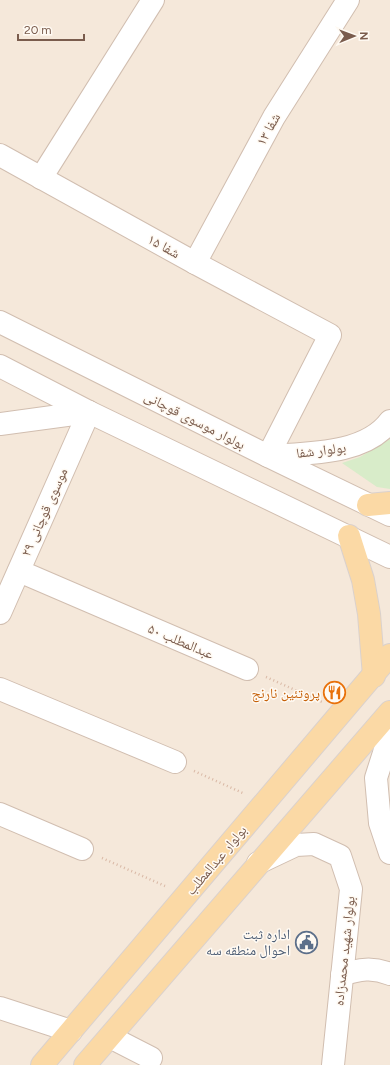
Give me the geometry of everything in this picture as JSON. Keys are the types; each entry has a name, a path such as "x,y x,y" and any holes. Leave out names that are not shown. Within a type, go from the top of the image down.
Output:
{"main road":[{"path":"368,505 390,503"},
{"path":"350,536 363,580 369,614 374,676"},
{"name":"بولوار عبدالمطلب","path":"42,1065 390,656"},
{"path":"85,1065 390,712"}],"street":[{"path":"41,178 153,0"},
{"name":"شفا ۱۳","path":"195,263 274,117 348,0"},
{"name":"شفا ۱۵","path":"0,155 195,263 330,335 268,456"},
{"name":"بولوار موسوی قوچانی","path":"0,322 268,456 390,515"},
{"path":"0,366 89,412 350,536 390,557"},
{"path":"0,424 89,412"},
{"name":"موسوی قوچانی ۲۹","path":"0,613 89,412"},
{"name":"بولوار شفا","path":"268,456 317,452 353,446 384,428 390,421"},
{"name":"عبدالمطلب ۵۰","path":"19,571 247,669"},
{"path":"0,689 174,762"},
{"path":"390,734 376,778 380,823 390,853"},
{"path":"0,814 82,849"},
{"name":"بولوار شهید محمدزاده","path":"258,863 296,845 314,844 340,856 350,889 333,1065"},
{"path":"342,975 368,969 390,974"},
{"path":"0,1008 71,1031"},
{"path":"110,1037 150,1063"}],"path":[{"path":"247,669 343,712"},
{"path":"174,762 265,803"},
{"path":"82,849 186,896"}],"shaded area":[{"path":"0,0 390,0 390,1065 0,1065"}],"green space":[{"path":"390,439 390,489 377,487 342,463 360,457"}],"place":[{"name":"پروتئین نارنج","path":"335,693"},
{"name":"اداره ثبت احوال منطقه سه","path":"306,942"}]}
